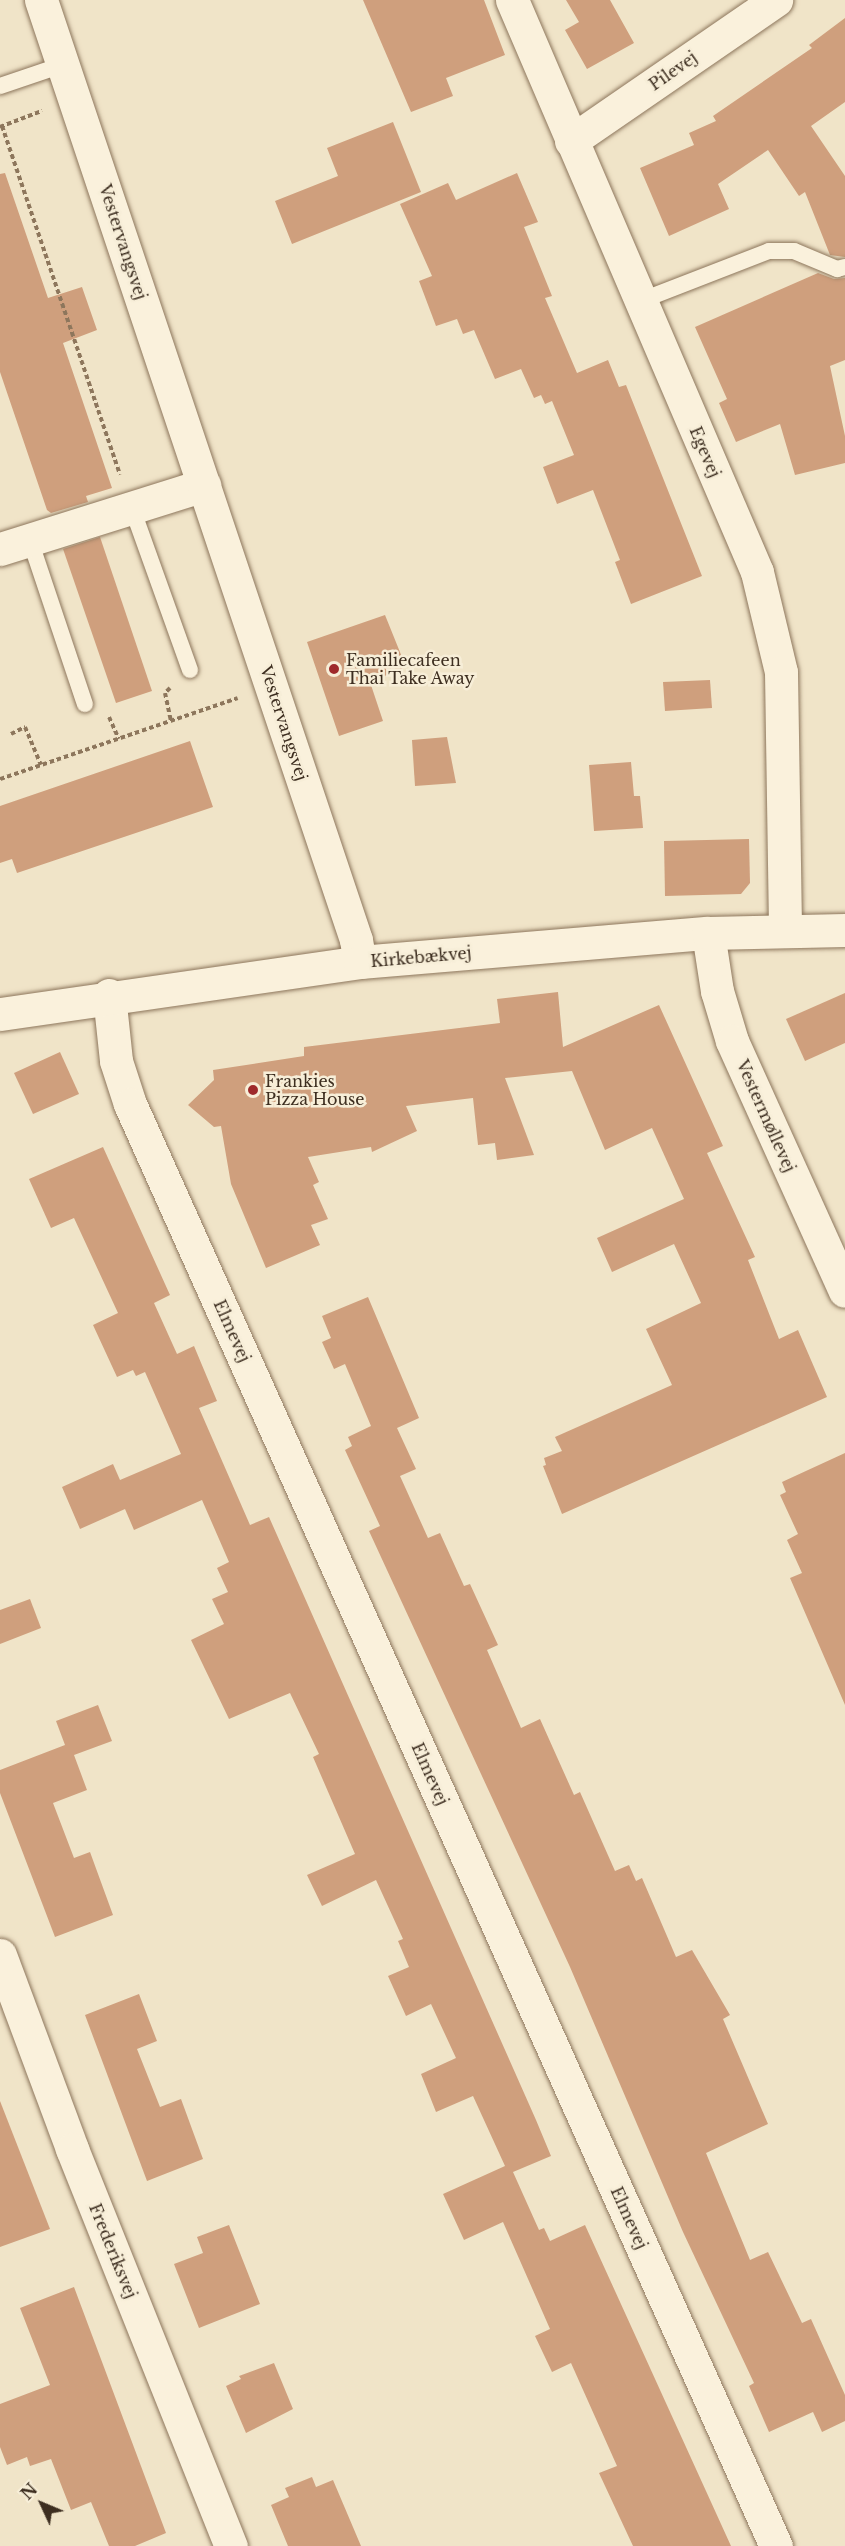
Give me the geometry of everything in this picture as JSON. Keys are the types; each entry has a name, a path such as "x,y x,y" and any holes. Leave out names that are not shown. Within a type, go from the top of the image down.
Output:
{"street":[{"name":"Vestervangsvej","path":"41,0 356,940 360,962"},
{"name":"Egevej","path":"512,0 757,572 781,672 785,930"},
{"name":"Pilevej","path":"571,141 776,0"},
{"path":"15,544 204,485"},
{"name":"Kirkebækvej","path":"0,1014 109,996 360,962 708,933 845,930"},
{"name":"Vestermøllevej","path":"708,933 717,991 732,1041 845,1291"},
{"name":"Elmevej","path":"109,996 116,1061 130,1104 776,2546"},
{"name":"Frederiksvej","path":"0,1955 72,2149 231,2546"}],"lane":[{"path":"0,86 62,65"},
{"path":"640,301 769,251 794,251 837,269 845,267"},
{"path":"132,508 190,670"},
{"path":"15,544 85,704"}],"path":[{"path":"3,126 132,508"},
{"path":"0,779 272,687"},
{"path":"11,734 25,727 41,765"}],"building":[{"path":"363,0 484,0 505,55 446,78 453,96 411,112"},
{"path":"566,0 610,0 634,43 587,69 565,30 579,22"},
{"path":"845,18 845,102 811,126 845,176 845,257 830,255 805,192 799,196 768,150 718,184 729,209 669,236 640,168 694,145 689,133 716,121 713,116 812,48 809,45"},
{"path":"393,122 421,192 292,244 275,201 338,176 327,148"},
{"path":"5,173 48,298 82,287 97,330 63,343 112,488 86,496 88,502 51,513 47,510 0,372 0,174"},
{"path":"517,173 538,222 524,227 552,296 545,298 577,373 608,360 619,387 626,385 702,576 631,604 615,562 620,560 593,490 557,504 543,467 574,455 552,401 545,404 541,395 534,398 521,369 495,379 474,330 463,334 457,319 436,326 419,281 432,276 400,204 448,183 456,200"},
{"path":"818,273 834,279 845,278 845,360 830,366 845,436 845,463 795,475 780,424 736,442 719,403 727,399 695,327"},
{"path":"100,537 152,691 116,703 63,549"},
{"path":"385,615 406,667 370,682 383,721 339,736 307,642"},
{"path":"710,680 712,708 665,711 663,682"},
{"path":"447,737 456,783 415,786 412,740"},
{"path":"190,741 213,807 17,873 12,859 0,863 0,806"},
{"path":"631,762 634,796 640,796 643,828 594,831 589,765"},
{"path":"749,839 750,883 741,894 665,896 664,841"},
{"path":"558,992 563,1047 659,1005 723,1146 707,1153 755,1257 748,1260 779,1339 798,1330 827,1397 562,1514 543,1466 546,1465 544,1458 562,1451 555,1437 672,1385 646,1329 701,1303 674,1244 612,1272 597,1238 684,1199 652,1128 605,1150 572,1071 505,1078 534,1155 497,1160 495,1143 478,1145 473,1098 406,1106 417,1131 372,1152 371,1147 308,1157 319,1182 313,1185 328,1219 311,1225 320,1245 266,1268 231,1184 221,1126 214,1127 188,1105 214,1080 213,1070 304,1056 304,1047 500,1023 497,999"},
{"path":"845,993 845,1043 805,1061 786,1019"},
{"path":"60,1052 79,1094 33,1114 14,1073"},
{"path":"103,1147 170,1295 154,1303 177,1354 194,1346 217,1401 199,1408 250,1525 269,1517 551,2156 513,2172 539,2230 544,2228 550,2241 585,2225 731,2546 633,2546 599,2473 617,2466 571,2363 552,2372 535,2336 550,2329 503,2222 464,2240 443,2194 505,2166 473,2096 436,2112 421,2074 456,2058 431,2004 406,2016 388,1976 409,1967 398,1941 403,1939 376,1880 322,1906 307,1875 355,1854 313,1757 319,1754 290,1693 229,1719 191,1640 224,1624 212,1599 228,1592 217,1568 229,1562 202,1500 134,1530 125,1509 80,1529 62,1487 113,1464 120,1480 181,1454 145,1372 136,1376 133,1370 117,1377 93,1325 118,1313 74,1218 51,1228 29,1179"},
{"path":"368,1297 419,1418 397,1428 416,1469 400,1476 428,1538 440,1533 464,1586 470,1584 498,1645 487,1650 521,1728 540,1719 574,1795 580,1792 615,1871 629,1865 636,1881 642,1878 676,1957 692,1950 730,2015 723,2019 768,2124 706,2153 750,2260 768,2252 802,2323 811,2319 845,2395 845,2421 822,2432 813,2412 769,2432 749,2386 754,2383 683,2232 570,1967 369,1531 380,1526 345,1450 352,1446 348,1437 371,1426 345,1364 334,1369 322,1342 331,1338 322,1316"},
{"path":"845,1453 845,1705 790,1578 802,1573 787,1540 798,1534 780,1495 786,1492 782,1482"},
{"path":"30,1599 41,1628 0,1644 0,1610"},
{"path":"98,1705 112,1741 74,1755 87,1790 53,1803 74,1858 90,1852 113,1915 55,1937 0,1793 0,1770 65,1745 56,1721"},
{"path":"139,1994 157,2041 137,2049 160,2107 181,2099 203,2159 147,2181 85,2015"},
{"path":"0,2101 50,2229 0,2247"},
{"path":"229,2225 260,2304 199,2328 174,2264 203,2253 197,2237"},
{"path":"74,2287 166,2533 135,2546 109,2546 91,2502 71,2510 51,2459 30,2466 27,2457 7,2465 0,2447 0,2404 50,2385 20,2308"},
{"path":"274,2363 293,2409 246,2433 226,2386 241,2379 239,2376"},
{"path":"312,2477 316,2487 333,2480 361,2546 288,2546 271,2505 289,2497 285,2488"}],"place":[{"name":"Familiecafeen Thai Take Away","path":"334,669"},
{"name":"Frankies Pizza House","path":"253,1090"}]}
